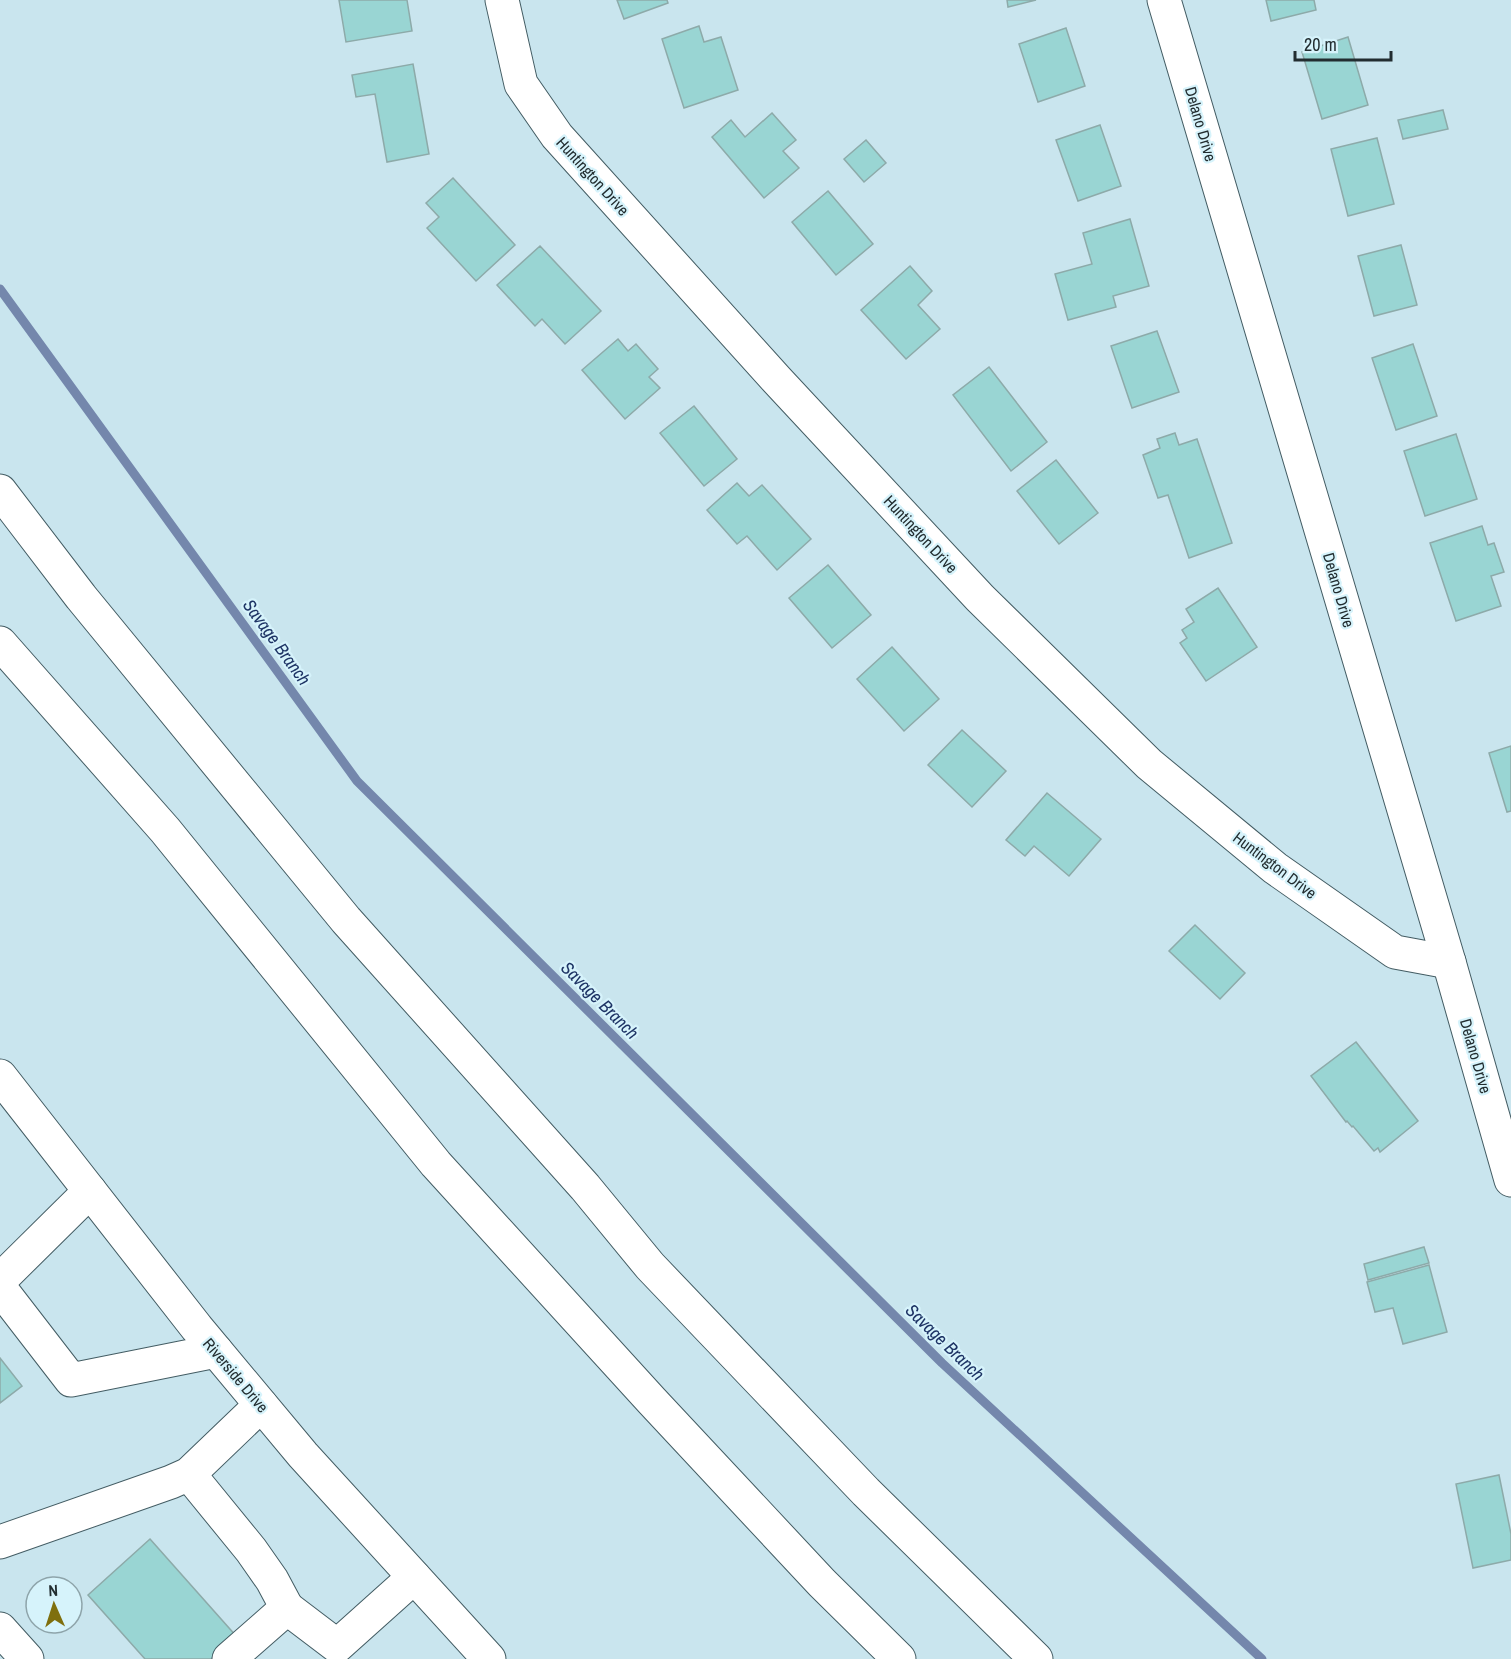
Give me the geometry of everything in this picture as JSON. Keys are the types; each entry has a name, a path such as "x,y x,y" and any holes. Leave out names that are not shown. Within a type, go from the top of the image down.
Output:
{"main road":[{"name":"Huntington Drive","path":"502,0 521,84 556,136 777,380 980,598 1149,764 1275,868 1395,952 1449,962"},
{"name":"Delano Drive","path":"1164,0 1449,962 1511,1180"},
{"path":"0,491 81,597 346,920 585,1187 650,1266 866,1492 1036,1659"},
{"path":"0,643 165,830 436,1164 822,1583 899,1659"},
{"name":"Riverside Drive","path":"0,1076 261,1405 303,1455 489,1659"},
{"path":"0,1280 90,1191"},
{"path":"0,1288 71,1380 216,1351"},
{"path":"0,1542 189,1474 261,1405"},
{"path":"189,1474 251,1550 272,1580 287,1608 334,1652 414,1577"},
{"path":"229,1659 287,1608"},
{"path":"0,1629 27,1659"}],"building":[{"path":"339,0 407,0 412,31 346,42"},
{"path":"617,0 667,0 668,3 624,19"},
{"path":"1007,0 1036,0 1008,7"},
{"path":"1266,0 1314,0 1316,10 1271,21"},
{"path":"699,26 704,42 721,37 738,90 684,108 662,39"},
{"path":"1066,28 1085,86 1038,102 1019,44"},
{"path":"1348,37 1368,105 1322,119 1302,52"},
{"path":"413,64 429,154 387,162 375,94 356,97 352,75"},
{"path":"1443,110 1448,129 1403,139 1398,120"},
{"path":"772,113 796,140 783,151 799,168 764,198 712,137 731,120 745,137"},
{"path":"1100,125 1121,186 1078,201 1056,140"},
{"path":"1377,138 1394,204 1348,216 1331,149"},
{"path":"866,140 886,163 864,182 844,159"},
{"path":"453,178 515,245 476,281 427,228 439,217 426,203"},
{"path":"828,191 873,244 836,275 792,222"},
{"path":"1130,219 1149,286 1113,296 1116,307 1068,320 1055,274 1092,264 1083,233"},
{"path":"1401,245 1417,305 1374,316 1358,256"},
{"path":"540,246 601,311 565,344 542,319 535,326 497,285"},
{"path":"910,266 932,291 918,305 940,329 906,359 861,310"},
{"path":"1157,331 1179,392 1132,408 1111,346"},
{"path":"618,339 628,351 636,344 658,369 649,377 660,388 625,419 582,370"},
{"path":"1413,344 1437,416 1396,430 1372,358"},
{"path":"989,367 1047,442 1011,471 953,395"},
{"path":"694,406 737,459 704,486 660,433"},
{"path":"1175,433 1179,445 1197,439 1232,543 1189,558 1168,495 1158,498 1143,455 1160,448 1157,439"},
{"path":"1456,434 1477,499 1425,516 1404,451"},
{"path":"1056,460 1098,513 1059,544 1017,491"},
{"path":"737,483 749,496 762,485 811,539 777,570 747,536 737,544 707,510"},
{"path":"1482,526 1488,545 1494,543 1504,572 1491,576 1501,606 1456,621 1430,543"},
{"path":"828,565 871,615 832,648 789,598"},
{"path":"1218,588 1257,647 1206,681 1180,643 1187,638 1182,630 1194,622 1186,609"},
{"path":"892,647 939,699 904,731 857,679"},
{"path":"962,730 1006,771 972,807 928,765"},
{"path":"1511,746 1511,811 1507,812 1489,753"},
{"path":"1047,793 1101,839 1069,876 1034,846 1025,856 1006,840"},
{"path":"1195,925 1245,973 1220,999 1169,951"},
{"path":"1356,1042 1418,1121 1380,1152 1378,1148 1374,1151 1353,1126 1346,1122 1311,1076"},
{"path":"1424,1247 1429,1263 1368,1280 1364,1264"},
{"path":"1429,1265 1447,1332 1403,1344 1393,1308 1375,1312 1367,1282"},
{"path":"0,1358 22,1386 0,1403"},
{"path":"1499,1475 1511,1534 1511,1560 1473,1568 1456,1484"},
{"path":"150,1539 237,1637 211,1659 145,1659 88,1595"}],"waterway":[{"name":"Savage Branch","path":"0,289 357,781 942,1363 1262,1659"}]}
